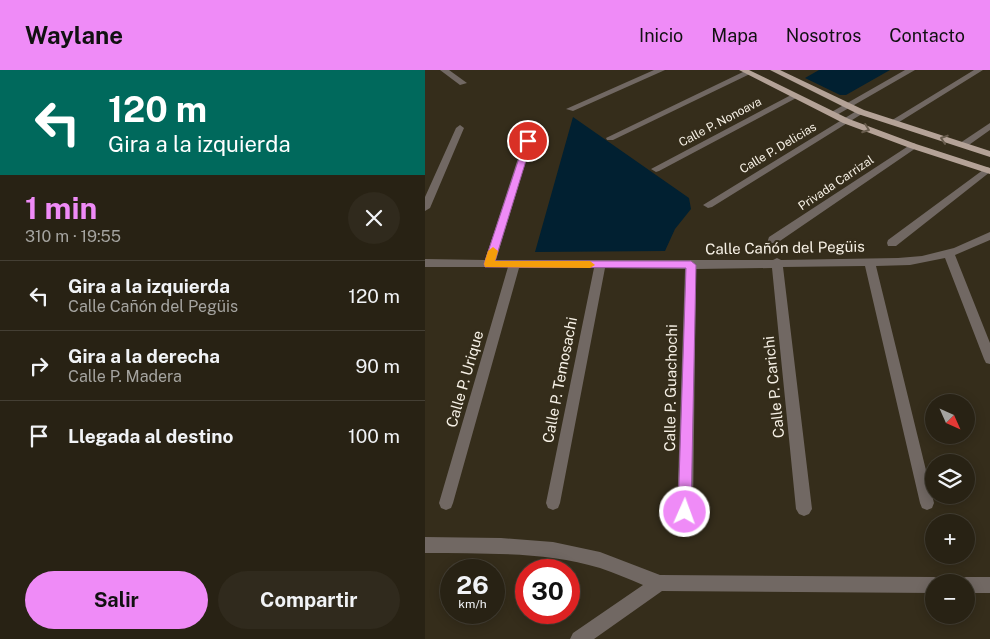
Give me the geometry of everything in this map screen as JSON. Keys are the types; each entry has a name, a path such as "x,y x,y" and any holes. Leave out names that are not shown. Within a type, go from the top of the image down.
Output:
{"main road":[{"path":"774,70 861,112 990,154"},
{"path":"745,71 846,121 913,146 989,170"}],"street":[{"path":"444,70 463,83"},
{"path":"570,109 661,70"},
{"path":"832,114 911,70"},
{"path":"893,122 979,70"},
{"path":"610,138 745,71"},
{"name":"Calle P. Nonoava","path":"655,169 796,96"},
{"name":"Calle P. Delicias","path":"708,205 861,112"},
{"path":"489,264 533,124"},
{"path":"963,145 990,126"},
{"path":"425,208 460,128"},
{"name":"Privada Carrizal","path":"773,240 913,146"},
{"path":"891,243 989,170"},
{"name":"Calle Cañón del Pegüis","path":"425,263 691,265 915,261 949,253 990,235"},
{"path":"949,253 990,359"},
{"name":"Calle P. Carichi","path":"777,262 804,509"},
{"path":"869,262 925,496"},
{"name":"Calle P. Urique","path":"447,503 514,264"},
{"name":"Calle P. Temosachi","path":"553,502 600,265"},
{"name":"Calle P. Guachochi","path":"685,512 691,265"},
{"path":"425,545 501,546 553,550 600,560 660,583 925,585"},
{"path":"579,639 660,583"},
{"path":"975,585 990,585"}],"water":[{"path":"819,70 890,70 846,95 840,95 805,78"},
{"path":"573,117 689,198 691,209 675,229 665,251 535,252"}],"slow traffic":[{"path":"493,251 489,264 590,265"}],"route":[{"path":"528,141 489,264 691,265 685,512"}]}
